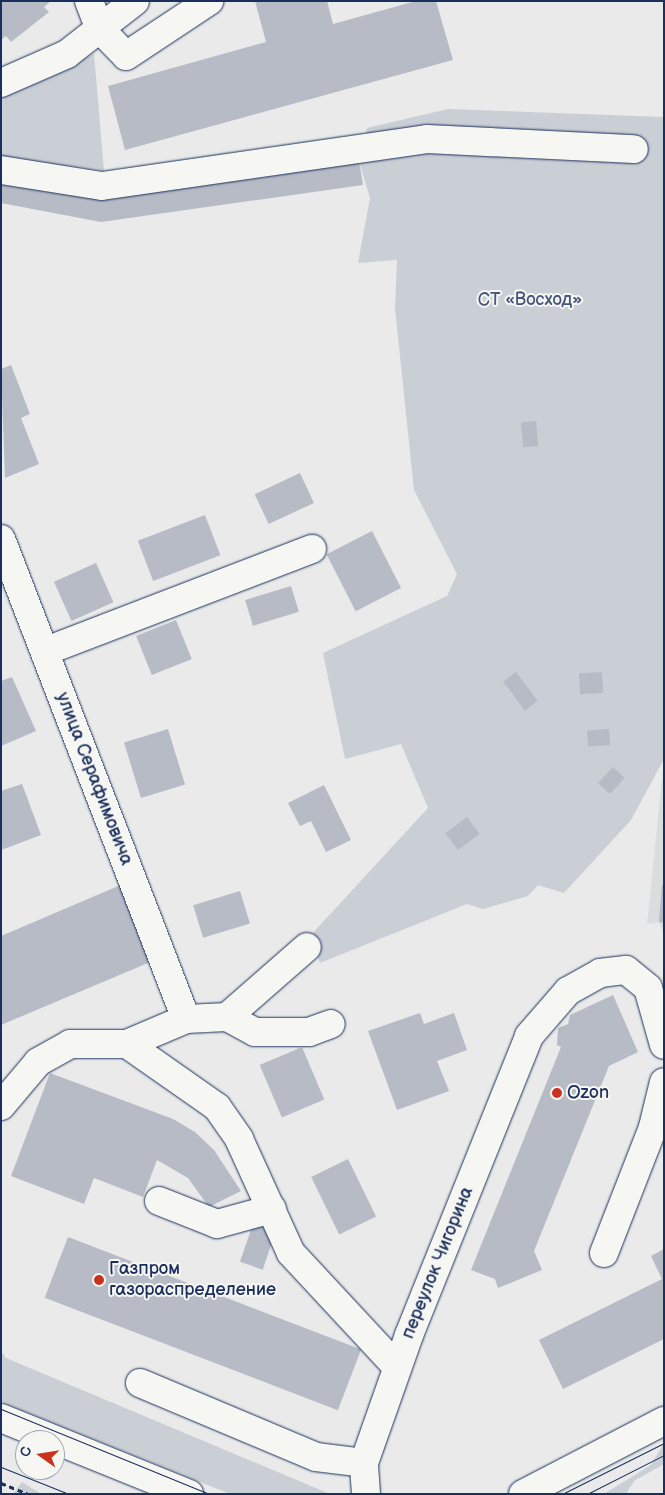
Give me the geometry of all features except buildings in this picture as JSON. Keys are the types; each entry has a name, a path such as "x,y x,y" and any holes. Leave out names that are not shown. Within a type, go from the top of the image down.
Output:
{"street":[{"path":"90,1 100,29 126,56 209,1"},
{"path":"1,83 67,54 135,1"},
{"path":"1,170 102,186 427,139 634,149"},
{"name":"улица Серафимовича","path":"2,541 46,651 186,1019"},
{"path":"46,651 312,549"},
{"path":"227,1016 307,947"},
{"name":"переулок Чигорина","path":"366,1494 364,1463 398,1367 529,1036 568,991 600,973 626,970 648,988 664,1045"},
{"path":"1,1106 38,1062 70,1044 127,1044 186,1019 227,1016 255,1032 308,1032 331,1024"},
{"path":"127,1044 217,1107 239,1139 291,1253 398,1367"},
{"path":"604,1253 653,1127 664,1082"},
{"path":"159,1201 217,1224 272,1209"},
{"path":"140,1383 316,1457 364,1463"},
{"path":"1,1418 189,1494"},
{"path":"523,1494 664,1421"}],"path":[{"path":"1,1483 28,1494"}],"shaded area":[{"path":"664,759 664,934 659,922 647,924"}],"green space":[{"path":"94,54 104,171 1,157 1,94"},
{"name":"СТ «Восход»","path":"448,109 664,117 664,759 631,820 564,893 538,885 528,896 483,909 467,904 320,963 310,936 428,808 401,744 345,759 323,653 447,596 457,574 414,490 395,308 397,260 358,263 370,198 359,161 367,128"},
{"path":"1,1351 6,1358 330,1494 230,1494 1,1402"},
{"path":"664,1443 664,1464 634,1481 626,1494 604,1494 651,1465"},
{"path":"22,1482 41,1494 13,1494"}],"tram line":[{"path":"1,1409 209,1494"},
{"path":"562,1494 664,1443"},
{"path":"587,1494 664,1455"},
{"path":"1,1467 69,1494"}],"place":[{"name":"Ozon","path":"557,1093"},
{"name":"Газпром газораспределение","path":"99,1280"}]}
